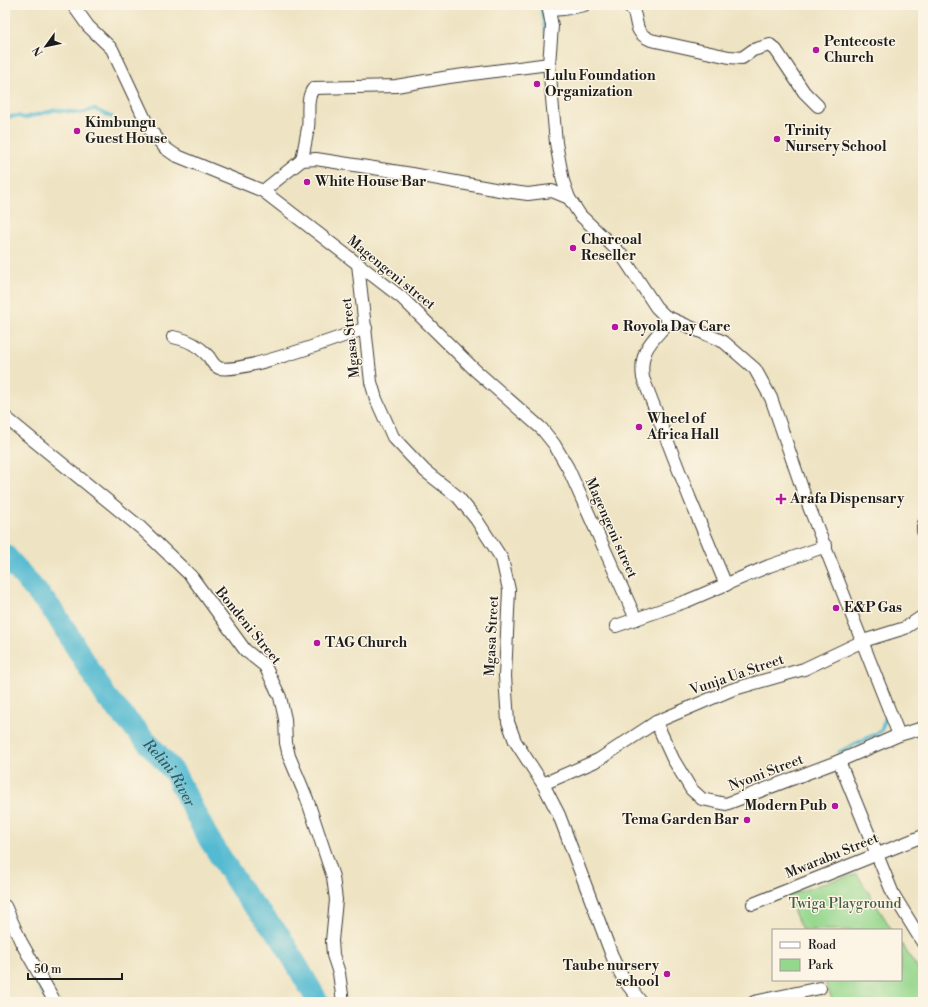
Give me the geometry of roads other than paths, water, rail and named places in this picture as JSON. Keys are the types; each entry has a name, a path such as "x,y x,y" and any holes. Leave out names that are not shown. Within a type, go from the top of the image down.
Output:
{"street":[{"name":"Magengeni street","path":"74,5 88,26 112,49 150,130 165,148 175,155 263,191 402,298 475,370 542,429 554,444 568,468 636,619"},
{"path":"584,5 564,9 549,8 552,26 549,64 556,143 563,181 569,198 580,215 621,254 656,307 670,320 724,342 755,369 771,398 804,494 826,546 899,735"},
{"path":"628,5 633,10 638,32 642,36 651,40 742,58 753,50 770,45 776,50 804,92 818,106"},
{"path":"302,160 308,129 309,104 311,92 314,88 396,86 449,76 549,64"},
{"path":"263,191 302,160 323,159 520,193 552,191 569,198"},
{"name":"Mgasa Street","path":"358,264 371,382 376,399 394,437 425,471 458,497 476,519 502,559 509,590 510,612 505,676 508,722 515,741 543,784 559,815 614,961 624,980 641,1002"},
{"path":"670,320 644,352 641,364 643,378 690,499 726,585"},
{"path":"173,337 187,339 195,344 214,365 223,368 264,361 366,328"},
{"name":"Bondeni Street","path":"5,417 141,528 191,576 245,650 264,666 280,697 284,714 286,743 289,756 307,799 333,877 336,900 332,941 333,955 339,974 343,1002"},
{"path":"923,526 923,531"},
{"path":"616,626 726,585 769,566 826,546"},
{"name":"Vunja Ua Street","path":"543,784 598,760 656,722 731,690 804,669 863,641 905,628 923,616"},
{"name":"Nyoni Street","path":"656,722 673,758 691,789 702,799 715,803 726,804 748,797 839,761 899,735 923,728"},
{"path":"839,761 894,894 923,943"},
{"name":"Mwarabu Street","path":"753,904 923,836"},
{"path":"5,906 21,942 55,1002"},
{"path":"754,1002 820,988"}],"waterway":[{"path":"541,5 546,36"},
{"path":"5,117 18,116 24,118 55,110 81,113 94,109 112,117"},
{"path":"784,453 793,485 800,498"},
{"name":"Relini River","path":"5,555 55,613 107,698 174,772 207,836 245,895 280,936 318,1002"},
{"path":"839,752 881,731 886,717"},
{"path":"20,951 48,1002"}],"place":[{"name":"Pentecoste Church","path":"816,50"},
{"name":"Lulu Foundation Organization","path":"537,84"},
{"name":"Kimbungu Guest House","path":"77,131"},
{"name":"Trinity Nursery School","path":"777,139"},
{"name":"White House Bar","path":"307,182"},
{"name":"Charcoal Reseller","path":"573,248"},
{"name":"Royola Day Care","path":"615,327"},
{"name":"Wheel of Africa Hall","path":"639,427"},
{"name":"Arafa Dispensary","path":"781,499"},
{"name":"E&P Gas","path":"836,608"},
{"name":"TAG Church","path":"317,643"},
{"name":"Modern Pub","path":"835,806"},
{"name":"Tema Garden Bar","path":"747,820"},
{"name":"Taube nursery school","path":"667,974"}],"park label":[{"name":"Twiga Playground","path":"845,904"}]}
